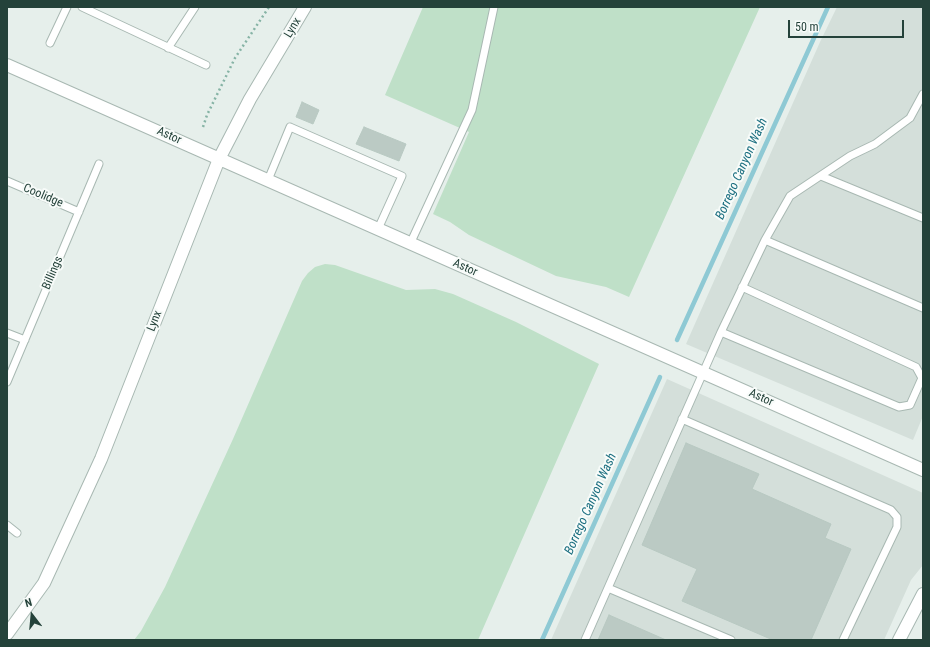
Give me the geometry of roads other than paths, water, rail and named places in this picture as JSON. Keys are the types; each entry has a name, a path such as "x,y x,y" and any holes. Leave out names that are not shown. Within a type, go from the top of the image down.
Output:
{"street":[{"name":"Lynx","path":"7,634 44,583 101,459 220,159 250,99 305,7"},
{"name":"Astor","path":"7,65 923,470"},
{"path":"899,640 923,594"}],"lane":[{"path":"50,43 67,7"},
{"path":"82,7 206,65"},
{"path":"168,48 195,7"},
{"path":"410,244 472,110 494,7"},
{"path":"585,640 721,332 765,240 790,196 850,156 875,144 910,118 923,94"},
{"path":"268,180 290,127 402,176 378,229"},
{"name":"Billings","path":"7,382 100,164"},
{"path":"820,176 923,218"},
{"name":"Coolidge","path":"7,181 79,212"},
{"path":"765,240 923,308"},
{"path":"721,332 899,407 910,405 922,378 916,367 742,287"},
{"path":"7,332 25,340"},
{"path":"682,419 891,510 897,517 896,527 843,640"},
{"path":"7,525 17,533"},
{"path":"608,588 731,640"}],"waterway":[{"name":"Borrego Canyon Wash","path":"677,340 828,7"},
{"name":"Borrego Canyon Wash","path":"542,640 660,377"}]}
